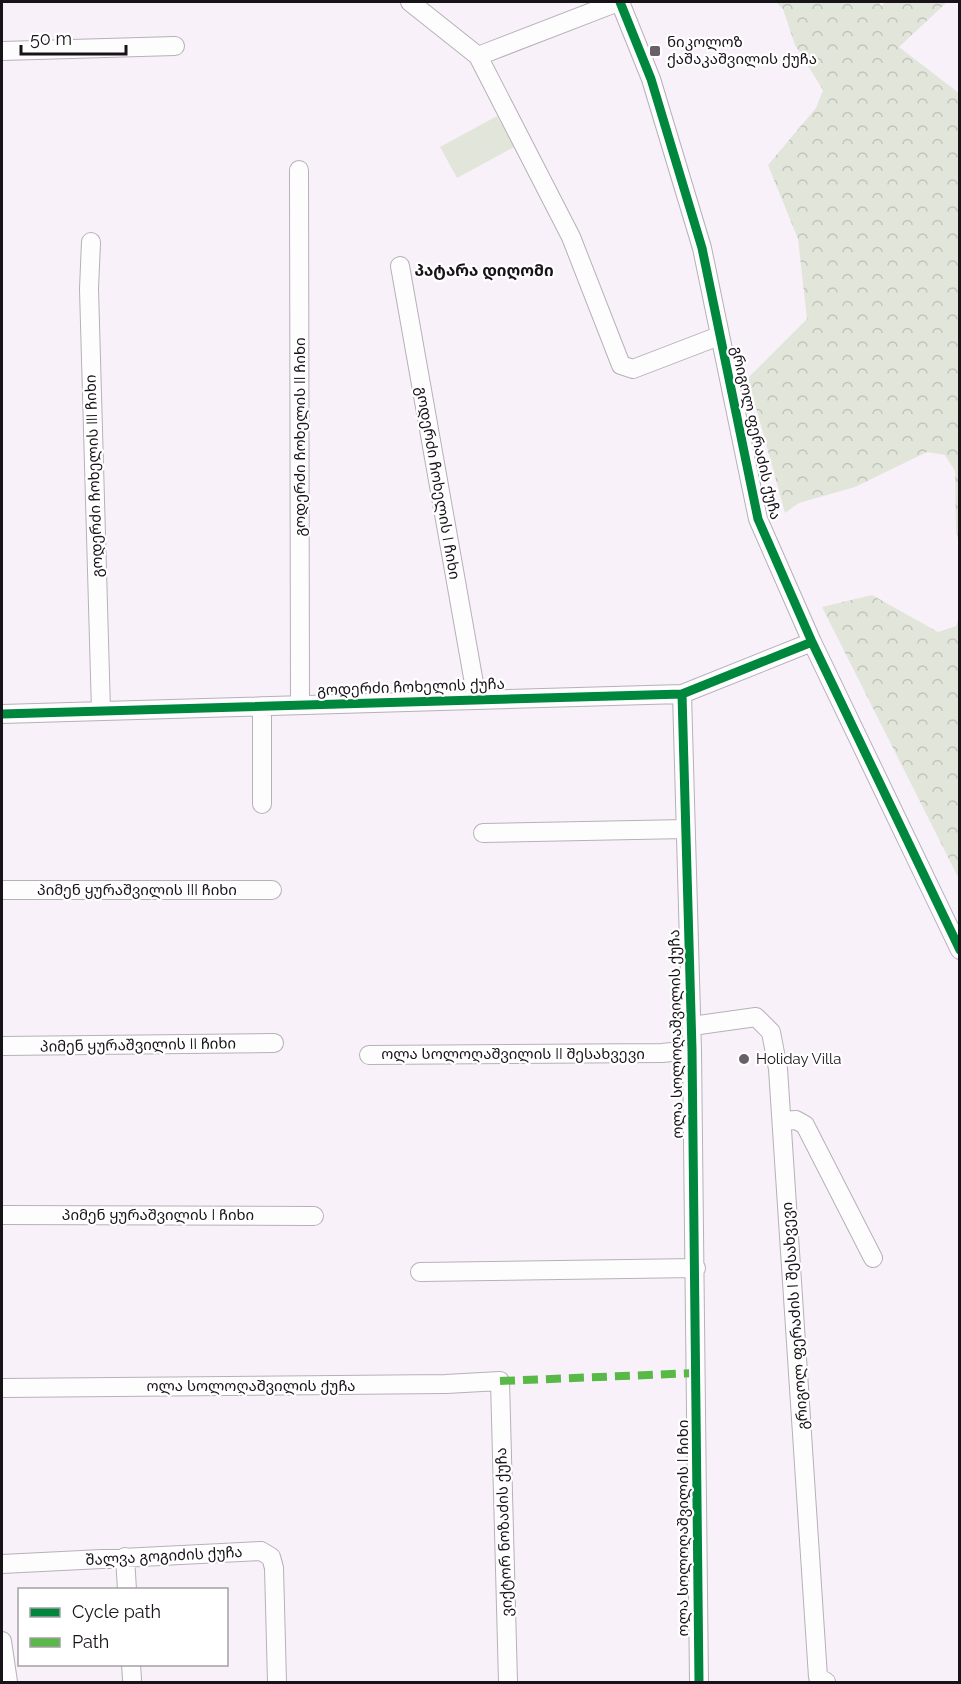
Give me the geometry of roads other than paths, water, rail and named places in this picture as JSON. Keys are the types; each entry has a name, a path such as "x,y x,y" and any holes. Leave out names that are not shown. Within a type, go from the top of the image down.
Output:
{"street":[{"path":"410,2 478,57 571,237 621,365 633,369 719,336"},
{"path":"478,57 619,2"},
{"name":"გრიგოლ ფერაძის ქუჩა","path":"619,2 651,79 702,248 758,519 812,642 960,950"},
{"path":"2,51 175,46"},
{"name":"გოდერძი ჩოხელის II ჩიხი","path":"299,170 300,705"},
{"name":"გოდერძი ჩოხელის III ჩიხი","path":"91,242 89,289 100,711"},
{"name":"გოდერძი ჩოხელის I ჩიხი","path":"399,266 477,700"},
{"name":"გოდერძი ჩოხელის ქუჩა","path":"2,714 682,694 812,642"},
{"name":"ოლა სოლოღაშვილის ქუჩა","path":"682,694 692,1026 697,1373"},
{"path":"262,706 262,804"},
{"path":"483,833 686,829"},
{"name":"პიმენ ყურაშვილის III ჩიხი","path":"2,890 272,890"},
{"name":"გრიგოლ ფერაძის I შესახვევი","path":"692,1026 756,1017 771,1032 778,1069 782,1121 818,1677 826,1683"},
{"name":"პიმენ ყურაშვილის II ჩიხი","path":"2,1046 274,1043"},
{"name":"ოლა სოლოღაშვილის II შესახვევი","path":"369,1056 662,1053 692,1050"},
{"path":"782,1121 796,1120 805,1125 873,1258"},
{"name":"პიმენ ყურაშვილის I ჩიხი","path":"2,1215 314,1216"},
{"path":"420,1272 696,1268"},
{"name":"ოლა სოლოღაშვილის I ჩიხი","path":"697,1373 699,1683"},
{"name":"ოლა სოლოღაშვილის ქუჩა","path":"2,1388 446,1384 500,1381"},
{"name":"ვიქტორ ნოზაძის ქუჩა","path":"500,1381 508,1683"},
{"name":"შალვა გოგიძის ქუჩა","path":"2,1564 261,1551 271,1557 274,1568 277,1683"},
{"path":"125,1557 127,1588"},
{"path":"2,1641 8,1683"}],"place":[{"name":"ნიკოლოზ ქაშაკაშვილის ქუჩა","path":"655,51"},
{"name":"Holiday Villa","path":"744,1059"}],"district":[{"name":"პატარა დიღომი","path":"484,270"}]}
